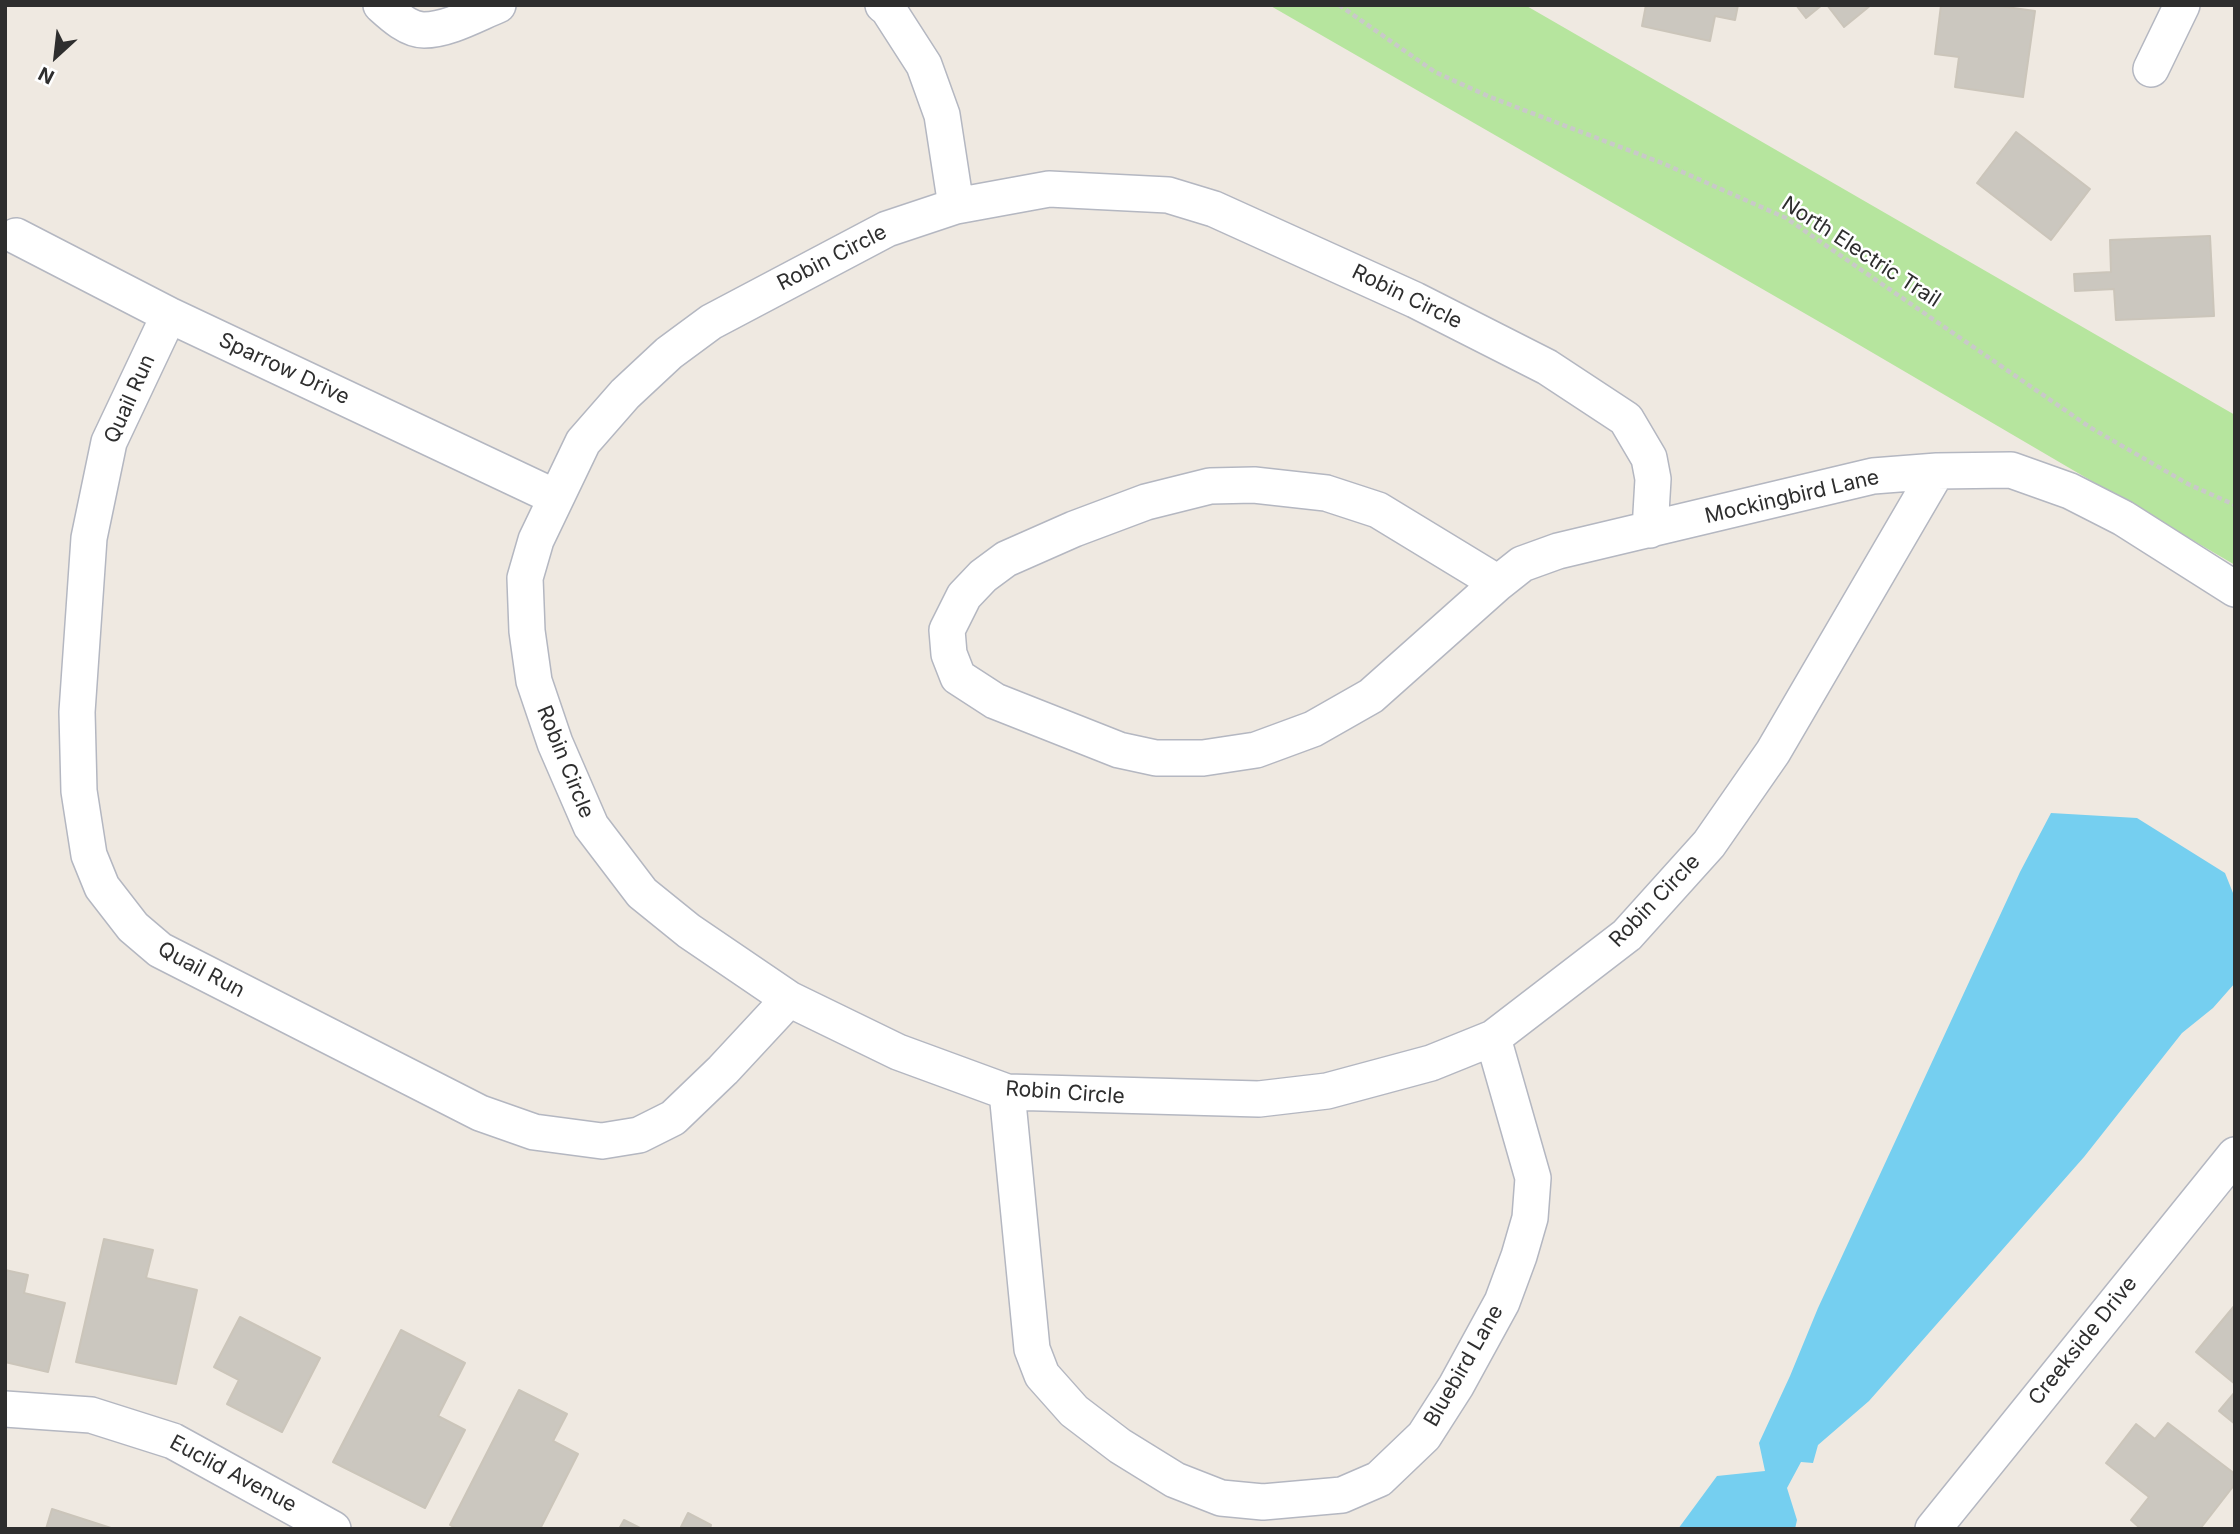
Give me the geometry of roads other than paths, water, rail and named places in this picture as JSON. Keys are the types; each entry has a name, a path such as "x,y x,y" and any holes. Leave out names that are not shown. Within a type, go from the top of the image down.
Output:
{"street":[{"path":"381,5 401,22 423,30 449,25 498,5"},
{"path":"883,5 924,65 942,115 956,206"},
{"path":"2151,69 2182,5"},
{"name":"Robin Circle","path":"1650,530 1653,479 1649,458 1626,419 1547,367 1415,300 1214,209 1168,195 1049,189 956,206 887,229 711,322 669,353 625,394 583,442 536,540 525,578 527,631 538,694 555,743 591,826 642,892 689,931 789,999 898,1052 1007,1092 1258,1099 1327,1091 1432,1063 1493,1038 1627,936 1709,845 1773,752 1937,471"},
{"name":"Sparrow Drive","path":"16,236 169,315 555,497"},
{"name":"Quail Run","path":"169,315 109,442 89,538 77,712 79,791 89,855 103,887 133,927 160,950 480,1113 534,1132 602,1141 639,1135 673,1118 723,1070 789,999"},
{"name":"Mockingbird Lane","path":"1498,583 1378,510 1326,493 1254,485 1210,486 1146,502 1074,529 1006,559 983,576 964,596 947,630 949,654 958,677 995,701 1119,750 1156,758 1203,758 1256,750 1313,729 1371,696 1522,564 1558,551 1873,476 1937,471 2011,470 2070,491 2123,518 2235,589"},
{"name":"Bluebird Lane","path":"1007,1092 1032,1349 1042,1375 1074,1411 1120,1446 1175,1480 1222,1498 1263,1502 1342,1495 1380,1479 1424,1436 1502,1302 1519,1256 1530,1218 1533,1178 1493,1038"},
{"name":"Creekside Drive","path":"1933,1529 2235,1155"},
{"name":"Euclid Avenue","path":"5,1409 90,1415 173,1441 333,1529"}],"water":[{"path":"2051,813 2137,818 2225,873 2235,898 2235,983 2213,1008 2182,1033 2084,1157 1869,1401 1818,1445 1813,1463 1801,1462 1787,1488 1797,1520 1795,1529 1678,1529 1717,1476 1765,1471 1759,1443 1818,1308 2020,872"}]}
